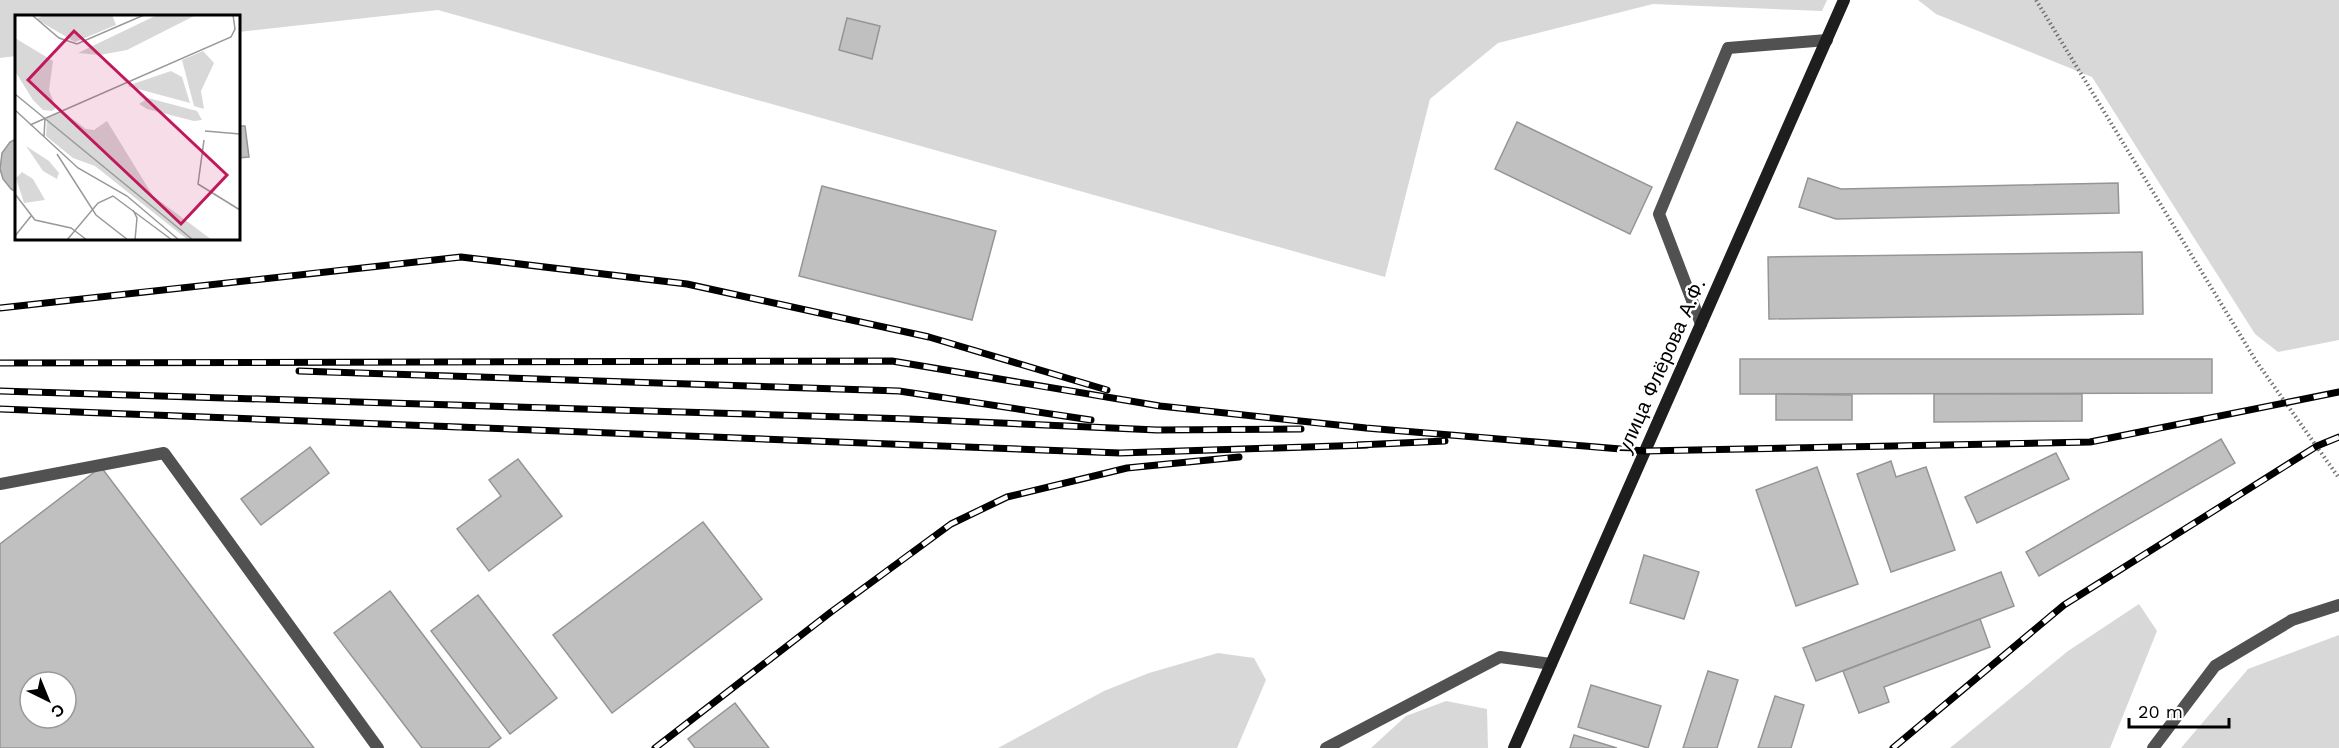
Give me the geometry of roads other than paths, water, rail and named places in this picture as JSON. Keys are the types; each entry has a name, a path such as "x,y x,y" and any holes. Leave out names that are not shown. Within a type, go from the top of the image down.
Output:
{"street":[{"name":"улица Флёрова А.Ф.","path":"1514,748 1844,0"},
{"path":"1701,324 1659,214 1728,48 1827,40"},
{"path":"0,484 164,453 378,748"},
{"path":"2152,748 2215,666 2292,620 2339,605"},
{"path":"1326,748 1500,657 1551,664"}],"railway":[{"path":"0,308 461,257 687,284 929,337 1107,390"},
{"path":"0,363 892,361 1160,406 1366,428 1645,451 2090,442 2339,392"},
{"path":"299,371 899,391 1091,420"},
{"path":"0,391 909,419 1157,430 1301,429"},
{"path":"0,409 1120,453 1367,445"},
{"path":"1893,748 2064,605 2317,446 2339,437"},
{"path":"1358,445 1445,441"},
{"path":"655,748 831,612 951,524 1007,497 1127,468 1239,457"}]}
